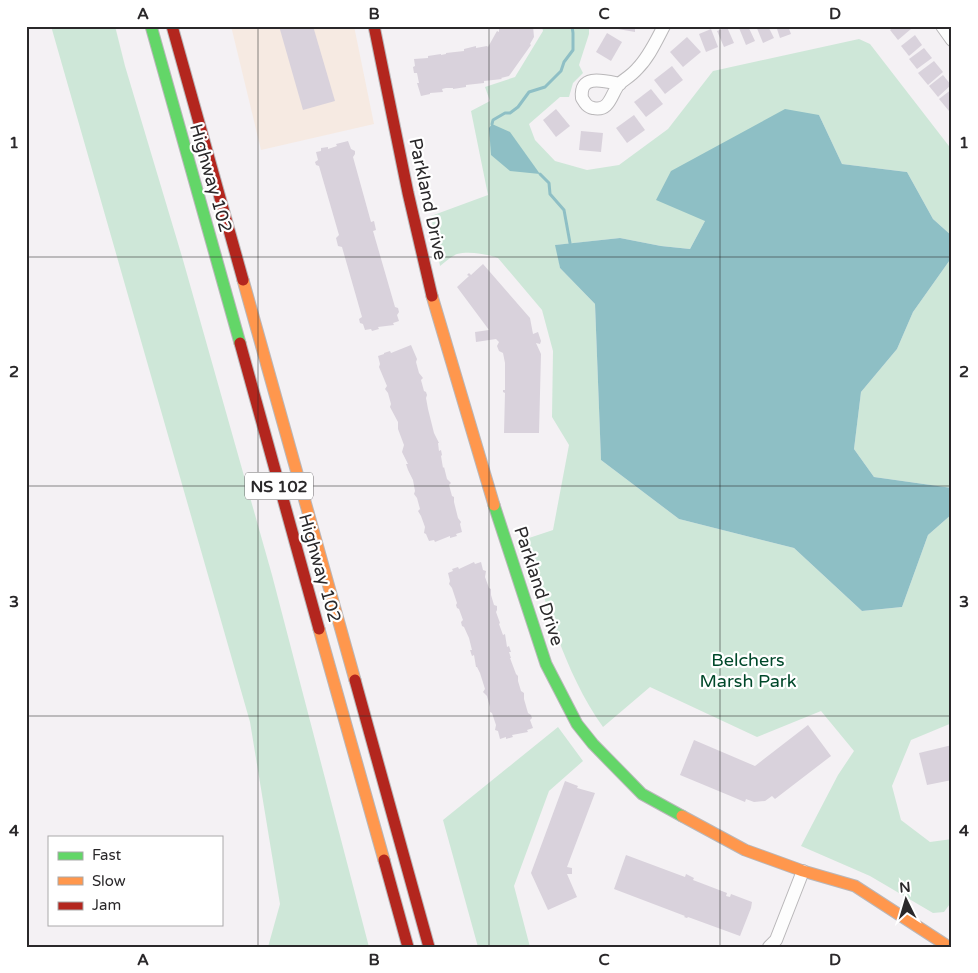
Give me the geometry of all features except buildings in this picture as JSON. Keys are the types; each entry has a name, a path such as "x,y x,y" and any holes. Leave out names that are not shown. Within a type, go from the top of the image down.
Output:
{"main road":[{"name":"Highway 102","path":"151,26 408,947"},
{"name":"Highway 102","path":"172,26 429,947"},
{"name":"Parkland Drive","path":"374,26 408,193 434,306 503,534 546,664 577,724 597,748 642,794 745,850 803,871 855,886 949,943"}],"street":[{"path":"620,84 639,67 653,48 664,26"},
{"path":"942,26 952,40"},
{"path":"768,947 776,940 803,871"}],"shaded area":[{"path":"231,26 354,26 374,124 261,150"}],"green space":[{"path":"51,26 115,26 272,575 369,947 268,947 280,904 250,722"},
{"name":"Belchers Marsh Park","path":"542,26 589,26 589,34 579,65 583,73 573,83 569,97 560,97 529,124 535,140 555,161 587,170 619,165 668,129 713,71 859,39 870,44 952,150 952,236 933,219 907,172 842,164 819,115 705,221 690,249 661,246 620,238 556,245 560,268 595,304 601,460 679,519 794,548 862,611 902,607 928,535 952,514 952,723 911,740 892,786 901,820 930,842 952,839 952,901 944,912 933,913 870,876 801,846 838,775 854,751 821,711 757,737 650,687 603,727 577,683 557,636 526,539 553,530 569,445 552,417 553,351 542,310 498,258 478,253 462,253 453,256 440,266 431,216 488,195 471,111 490,101 485,87 515,77 543,31"},
{"path":"952,257 952,488 874,477 854,449 861,392 897,349 913,312"},
{"path":"558,727 583,761 549,791 514,886 530,947 478,947 443,820"}],"water":[{"path":"785,109 819,115 842,164 907,172 933,219 952,236 952,257 913,312 897,349 861,392 854,449 874,477 952,488 952,514 928,535 902,607 862,611 794,548 679,519 601,460 595,304 560,268 555,245 620,238 661,246 690,249 705,221 656,200 671,171"},
{"path":"492,124 510,132 540,174 510,171 491,155 489,128"}],"waterway":[{"path":"492,124 493,120 505,113 510,113 518,107 529,92 545,87 561,71 564,62 573,50 572,26"},
{"path":"540,174 549,183 550,194 564,210 570,243"}],"traffic: fast":[{"path":"151,26 240,343"},
{"path":"494,505 546,664 577,724 593,744 642,794 682,816"}],"traffic: slow":[{"path":"243,280 355,680"},
{"path":"432,296 494,505"},
{"path":"319,629 384,860"},
{"path":"682,816 745,850 803,871 855,886 949,947"}],"traffic: jam":[{"path":"172,26 243,280"},
{"path":"374,26 408,193 432,296"},
{"path":"240,343 319,629"},
{"path":"355,680 429,947"},
{"path":"384,860 408,947"}]}
